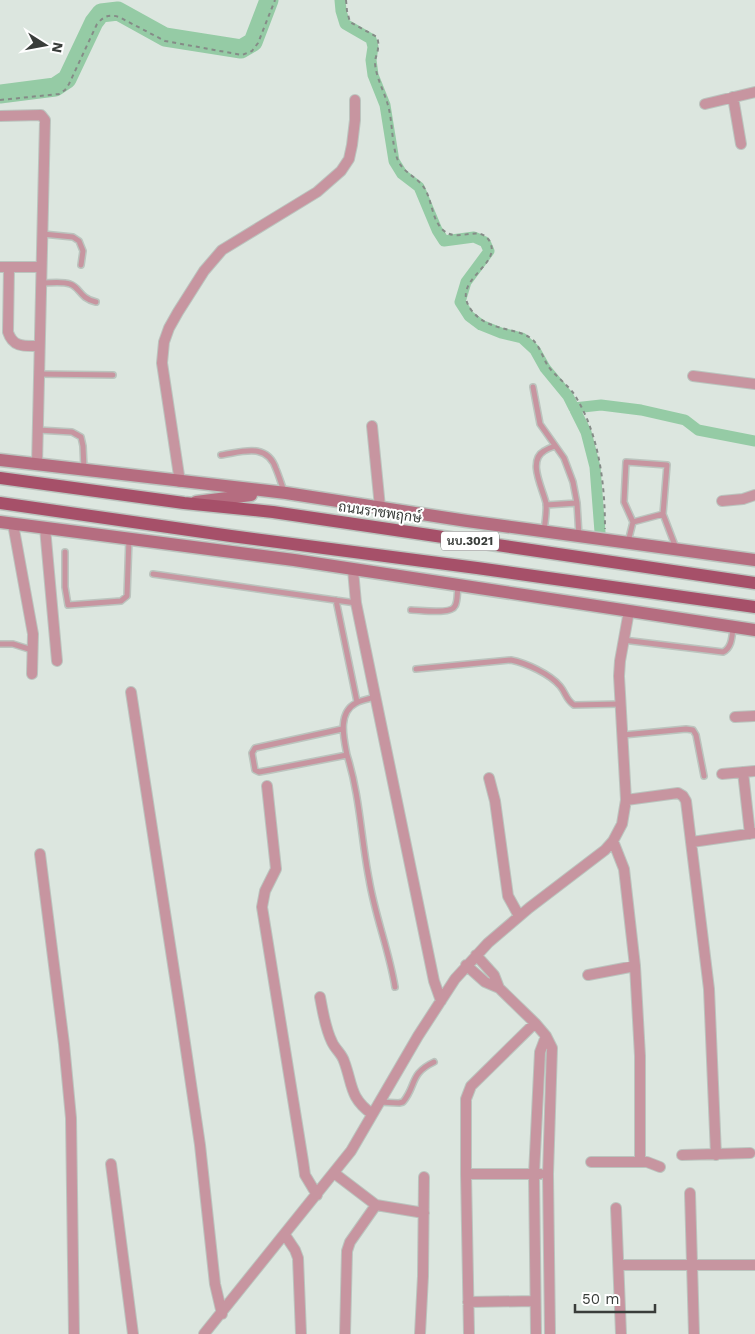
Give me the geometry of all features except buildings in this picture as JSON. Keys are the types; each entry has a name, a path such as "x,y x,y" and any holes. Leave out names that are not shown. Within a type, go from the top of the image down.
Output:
{"main road":[{"path":"0,460 271,493"},
{"name":"ถนนราชพฤกษ์","path":"0,478 184,503 273,512 755,583"},
{"path":"184,503 271,493"},
{"name":"ถนนราชพฤกษ์","path":"271,493 286,493 544,532 755,560"},
{"name":"นบ.3021","path":"0,503 231,536 486,569 755,608"},
{"path":"6,523 294,560 755,630"},
{"path":"231,536 294,560"}],"street":[{"path":"705,104 755,92"},
{"path":"733,97 741,144"},
{"path":"180,482 162,363 164,342 169,328 204,271 222,250 317,192 341,171 349,159 352,145 355,100"},
{"path":"0,116 41,115 45,120 37,465"},
{"path":"40,346 21,346 10,339 4,267 41,267"},
{"path":"693,376 755,384"},
{"path":"372,426 380,507"},
{"path":"722,501 743,499 755,495"},
{"path":"6,523 31,618 32,674"},
{"path":"45,528 57,661"},
{"path":"353,570 356,603 431,967 441,1001"},
{"path":"204,1334 222,1314 351,1151 378,1102 441,1001 466,965 518,916 593,860 613,841 622,824 626,800 620,704 620,661 630,611"},
{"path":"131,692 202,1163 215,1284 222,1314"},
{"path":"735,717 755,716"},
{"path":"722,774 755,771"},
{"path":"692,842 752,834 743,772"},
{"path":"489,778 495,801 508,896 518,916"},
{"path":"267,786 276,869 263,898 262,907 305,1175 317,1194"},
{"path":"626,800 678,793 686,801 709,989 716,1155"},
{"path":"613,841 624,869 635,966 640,1072 640,1162"},
{"path":"40,854 64,1044 71,1118 74,1334"},
{"path":"476,955 494,975 499,988"},
{"path":"466,965 485,982 499,988 535,1023 546,1036 552,1048 548,1174 550,1334"},
{"path":"588,976 635,966"},
{"path":"320,997 328,1033 333,1045 342,1056 355,1096 359,1104 372,1114"},
{"path":"469,1334 466,1100 471,1086 535,1023"},
{"path":"536,1334 534,1174 540,1052 546,1036"},
{"path":"682,1155 750,1154"},
{"path":"591,1162 646,1162 660,1167"},
{"path":"111,1164 133,1334"},
{"path":"334,1173 376,1205 424,1213"},
{"path":"466,1174 548,1174"},
{"path":"420,1334 422,1316 424,1177"},
{"path":"690,1193 694,1334"},
{"path":"345,1334 347,1251 350,1242 376,1205"},
{"path":"616,1208 620,1334"},
{"path":"285,1235 298,1258 301,1334"},
{"path":"619,1266 755,1265"},
{"path":"468,1302 535,1300"}],"lane":[{"path":"42,234 73,237 79,241 83,251 81,265"},
{"path":"40,283 69,284 75,287 87,299 96,302"},
{"path":"39,374 113,375"},
{"path":"533,387 540,424 569,468 577,503 579,537"},
{"path":"37,430 72,432 81,437 84,470"},
{"path":"544,532 546,505 537,465 539,456 543,451 555,446"},
{"path":"221,455 260,451 268,455 276,468 286,493"},
{"path":"628,542 633,522 624,502 626,462 667,465 663,514 677,550"},
{"path":"546,505 577,503"},
{"path":"633,522 663,514"},
{"path":"65,552 65,587 68,605 121,601 127,596 129,538"},
{"path":"153,574 356,603"},
{"path":"411,610 439,611 453,609 456,606 458,585"},
{"path":"336,600 357,702"},
{"path":"623,640 724,652 728,650 730,645 733,627"},
{"path":"0,644 13,644 32,650"},
{"path":"416,669 511,660 523,662 560,687 569,702 574,705 620,704"},
{"path":"376,697 350,706 342,729 355,783 368,878 396,987"},
{"path":"342,729 255,748 252,753 254,766 259,772 347,755"},
{"path":"622,735 693,730 696,735 704,776"},
{"path":"378,1102 403,1102 422,1067 434,1062"}],"path":[{"path":"0,100 59,94 65,90 97,24 103,18 112,15 119,17 165,41 242,55 252,51 258,44 276,0"},
{"path":"346,0 350,22 377,37 379,47 375,60 376,74 388,104 397,159 405,171 424,188 440,228 447,234 459,236 474,233 489,239 492,248 490,255 465,292 466,302 483,322 524,334 532,339 548,366 560,381 573,392 582,409 601,466 605,508 605,540"}],"waterway":[{"path":"0,94 55,87 67,79 94,22 101,13 118,11 165,37 241,49 253,42 269,0"},
{"path":"340,0 345,24 371,39 373,47 371,60 373,75 385,105 394,161 402,174 419,187 437,230 444,241 474,237 485,242 489,251 466,282 460,302 469,316 481,325 501,333 522,338 535,350 545,368 568,396 586,432 595,467 600,532"},
{"path":"574,408 601,405 641,410 685,420 698,430 755,441"}]}
